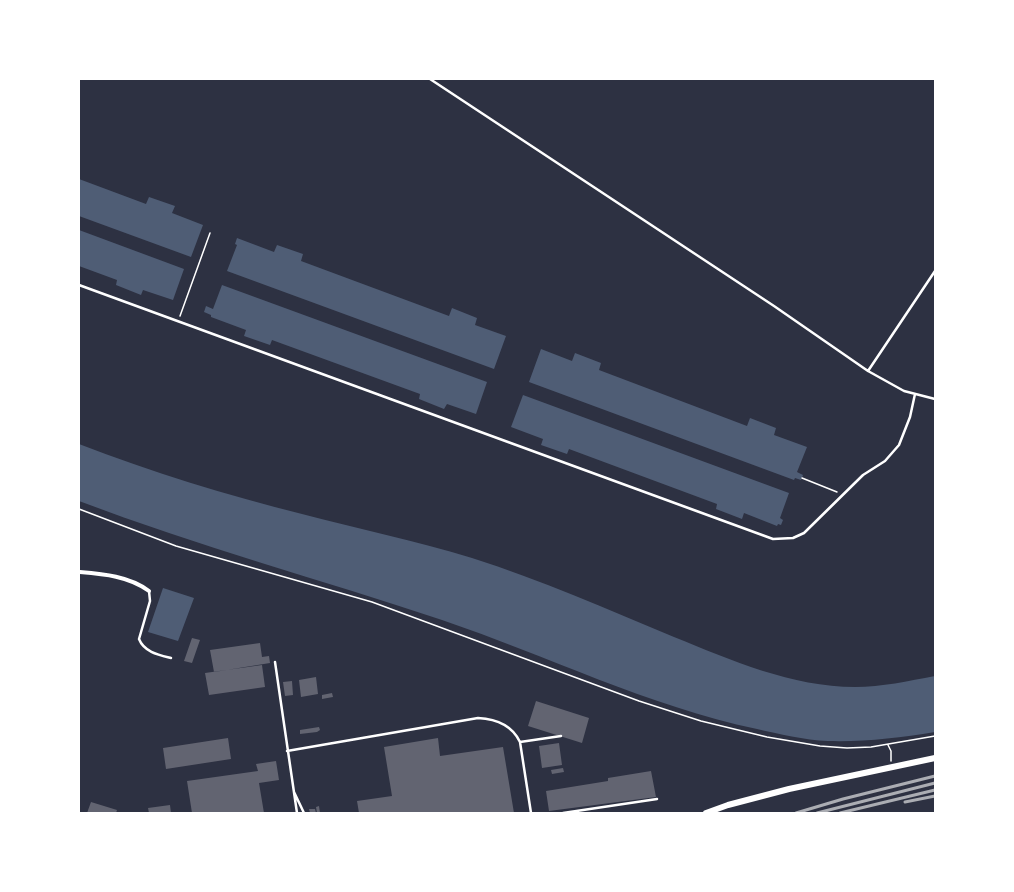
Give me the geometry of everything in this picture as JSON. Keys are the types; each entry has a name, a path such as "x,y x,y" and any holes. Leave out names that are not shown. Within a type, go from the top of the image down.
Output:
{"main road":[{"path":"706,813 728,805 789,789 935,758"}],"street":[{"path":"79,572 100,574 127,580 141,585 149,591"}],"lane":[{"path":"430,79 774,306 868,372 893,386 935,399"},
{"path":"868,372 935,270"},
{"path":"79,285 773,539 793,538 804,533 863,475 885,461 899,445 910,417 915,394"},
{"path":"149,591 150,601 139,639 140,643 150,652 171,658"},
{"path":"274,662 298,813"},
{"path":"287,751 478,718 490,719 501,722 516,734 520,742 531,813"},
{"path":"520,742 561,736"},
{"path":"293,788 304,813"},
{"path":"563,813 657,799"}],"path":[{"path":"178,322 210,233"},
{"path":"802,478 842,494"},
{"path":"79,509 176,546 372,602 639,701 701,721 767,737 820,746 847,748 888,745 935,736"},
{"path":"888,745 891,751 891,767"}],"water":[{"path":"79,179 146,204 149,197 175,206 172,213 203,225 191,257 79,216"},
{"path":"79,230 184,269 173,300 143,290 141,295 116,285 117,280 79,266"},
{"path":"237,238 274,252 277,245 303,254 301,261 449,316 452,308 477,318 475,325 506,336 494,369 227,271 237,245 235,244"},
{"path":"222,285 487,382 476,414 447,404 444,409 419,399 420,394 272,340 270,345 244,336 246,330 211,317 211,315 204,312 206,306 213,309"},
{"path":"541,349 572,361 575,353 601,363 599,370 747,426 750,418 776,428 774,435 807,447 797,472 803,475 801,480 795,478 794,480 529,382"},
{"path":"523,395 789,493 780,518 783,520 781,525 778,524 777,526 744,513 742,519 716,509 717,504 569,449 567,454 541,445 543,439 511,427"},
{"path":"79,444 134,464 217,491 472,558 549,585 717,655 762,671 831,686 855,687 885,685 935,676 935,732 895,738 868,740 841,741 810,739 757,729 717,719 637,694 442,620 169,533 79,501"},
{"path":"163,588 194,598 178,641 148,632"}],"building":[{"path":"192,638 200,640 192,663 184,661"},
{"path":"260,643 262,657 269,656 270,663 214,672 210,650"},
{"path":"262,665 265,687 209,695 205,673"},
{"path":"316,677 318,694 301,697 299,680"},
{"path":"292,681 293,695 285,696 283,682"},
{"path":"332,693 333,697 322,699 322,695"},
{"path":"536,701 589,718 582,743 528,726"},
{"path":"319,727 320,730 317,732 300,734 300,730"},
{"path":"228,738 231,759 166,769 163,748"},
{"path":"438,738 440,756 503,747 514,813 359,813 357,801 392,796 384,747"},
{"path":"559,743 562,765 542,768 539,746"},
{"path":"276,761 279,780 259,783 264,813 192,813 187,781 258,771 256,764"},
{"path":"563,768 564,772 552,774 551,770"},
{"path":"651,771 656,797 549,811 546,791 608,781 608,778"},
{"path":"91,802 117,810 116,813 87,813"},
{"path":"170,805 171,813 149,813 148,808"},
{"path":"319,806 320,813 317,813 316,807"},
{"path":"309,809 315,809 316,813 310,813"}],"railway":[{"path":"796,813 843,799 935,776"},
{"path":"817,813 935,783"},
{"path":"840,813 935,790"},
{"path":"905,802 935,796"}]}
